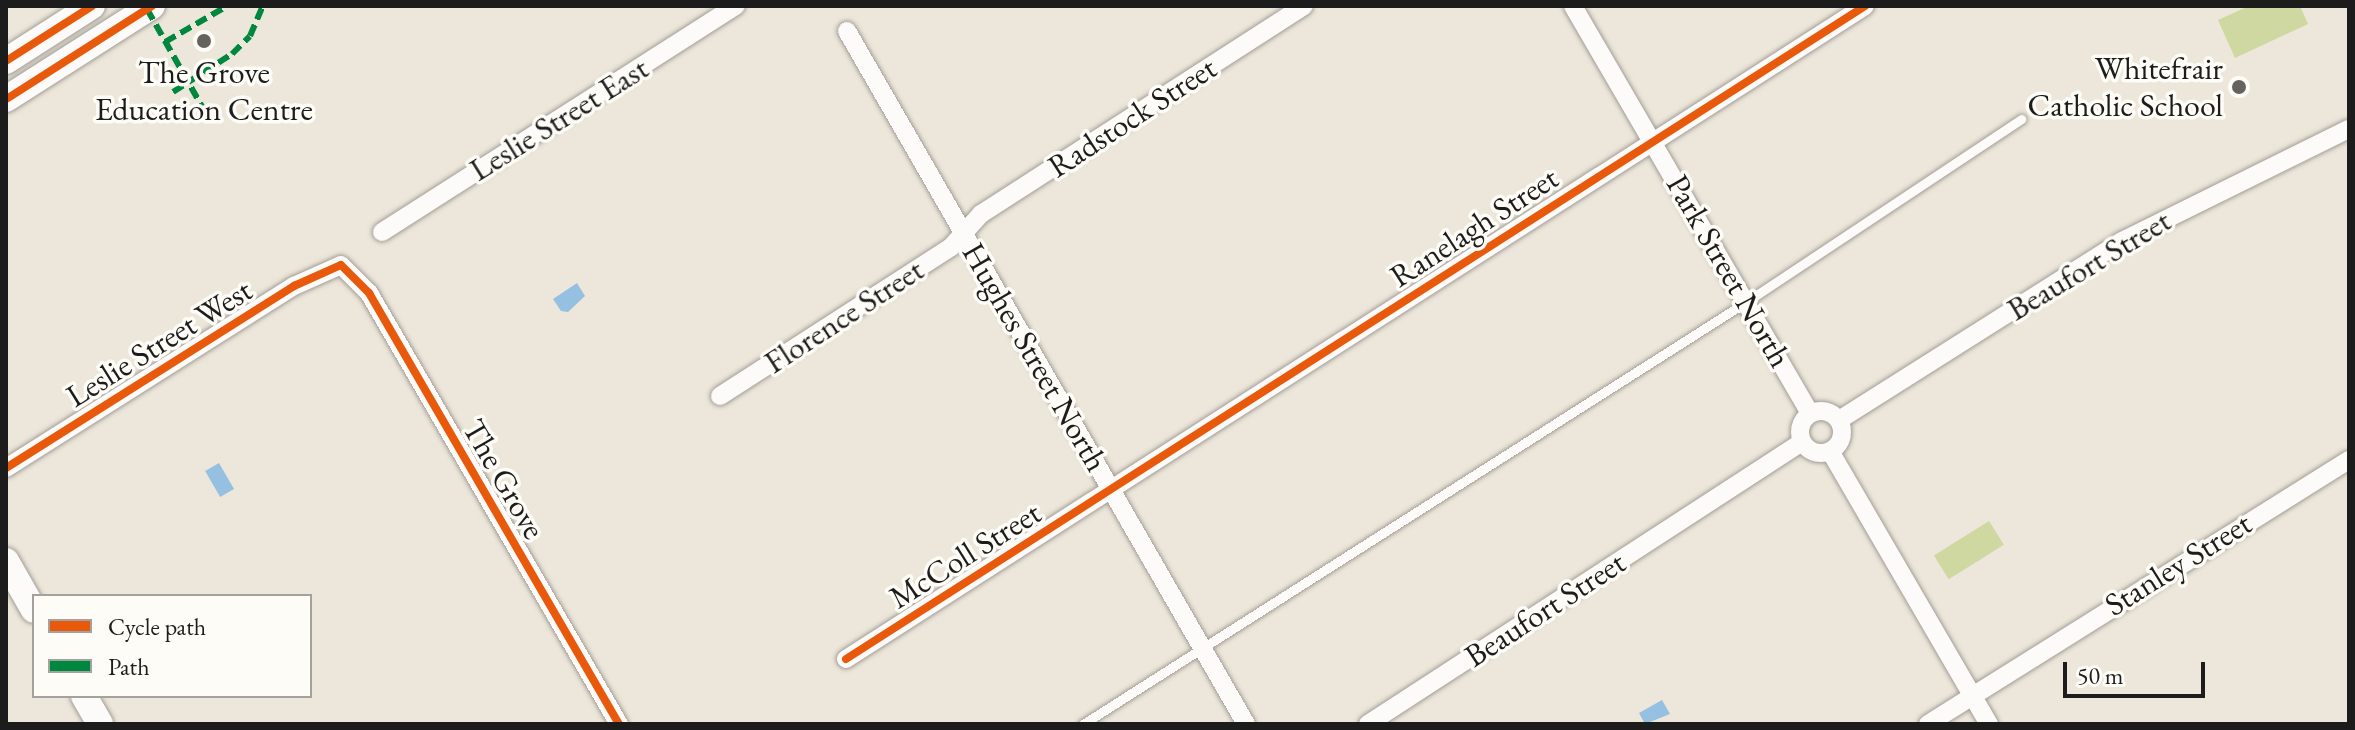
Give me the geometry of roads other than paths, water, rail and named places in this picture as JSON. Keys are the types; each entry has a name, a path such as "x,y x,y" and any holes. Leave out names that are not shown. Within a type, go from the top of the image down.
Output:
{"main road":[{"path":"6,61 92,6"},
{"path":"6,99 152,6"},
{"path":"6,561 32,606"},
{"path":"85,698 100,724"}],"street":[{"name":"Leslie Street East","path":"382,232 736,6"},
{"name":"Radstock Street","path":"964,232 981,214 1304,6"},
{"name":"Park Street North","path":"1573,6 1749,300 1810,413"},
{"name":"Ranelagh Street","path":"1111,491 1652,140 1865,6"},
{"name":"Hughes Street North","path":"847,31 1246,724"},
{"name":"Beaufort Street","path":"1839,420 2122,241 2349,129"},
{"name":"Florence Street","path":"720,396 951,247 964,232"},
{"name":"Leslie Street West","path":"6,468 294,286 341,265"},
{"name":"The Grove","path":"341,265 369,293 619,724"},
{"path":"1826,411 1839,420 1841,439 1830,451 1815,452 1802,442 1800,430 1810,413 1826,411"},
{"name":"Beaufort Street","path":"1368,724 1802,442"},
{"path":"1830,451 1989,724"},
{"name":"Stanley Street","path":"1928,724 2349,460"},
{"name":"McColl Street","path":"846,659 1111,491"}],"lane":[{"path":"1083,724 1749,300 2021,119"}],"water":[{"path":"577,283 585,296 568,312 561,311 553,299"},
{"path":"219,463 234,489 220,497 205,471"},
{"path":"1662,700 1670,714 1645,724 1639,713"}],"place":[{"name":"The Grove Education Centre","path":"204,41"},
{"name":"Whitefrair Catholic School","path":"2239,87"}]}
